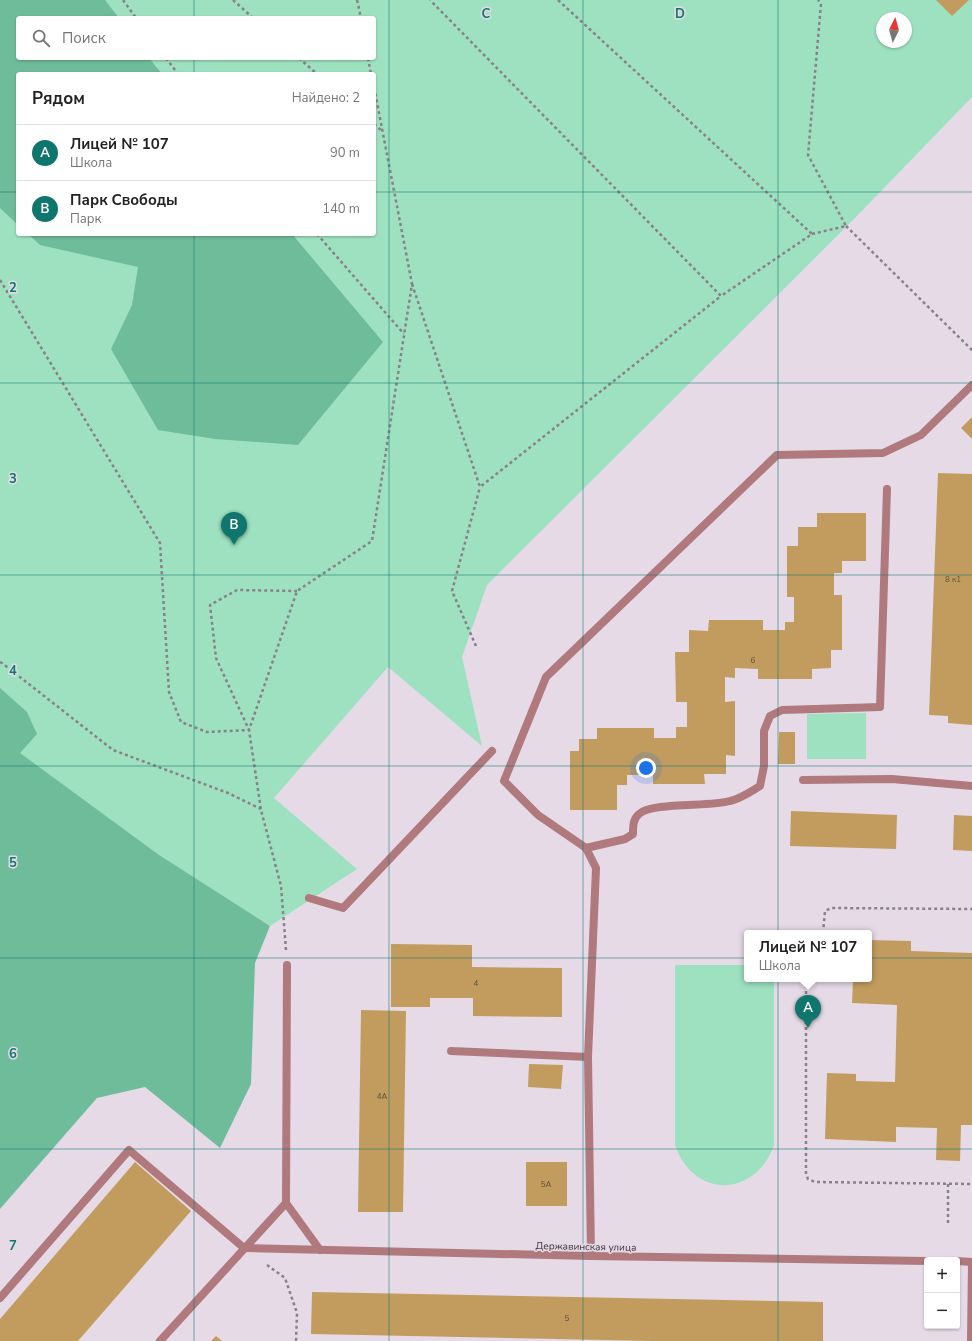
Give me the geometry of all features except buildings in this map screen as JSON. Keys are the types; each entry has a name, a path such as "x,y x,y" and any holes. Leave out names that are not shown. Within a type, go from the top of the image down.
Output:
{"street":[{"path":"591,1256 588,1057 596,868 586,848 538,815 504,781 546,676 777,455 883,452 921,434 972,385"},
{"path":"586,848 625,839 633,834 634,820 640,812 655,808 729,802 746,796 760,786 764,766 764,731 770,716 782,710 880,708 887,489"},
{"path":"309,898 343,908 492,751"},
{"path":"803,780 892,779 972,786"},
{"path":"287,965 286,1202 320,1250"},
{"path":"451,1051 588,1057"},
{"path":"0,1298 129,1150 244,1248"},
{"path":"160,1341 286,1202"},
{"name":"Державинская улица","path":"244,1248 591,1256 924,1261"},
{"path":"960,1261 972,1262 971,1341"}],"path":[{"path":"123,0 135,16"},
{"path":"233,0 251,16"},
{"path":"357,0 361,16"},
{"path":"430,0 721,296"},
{"path":"558,0 812,234"},
{"path":"818,0 820,4 808,156 846,226 972,350"},
{"path":"168,60 176,72"},
{"path":"301,60 315,72"},
{"path":"368,60 371,72"},
{"path":"376,97 412,284 480,487 452,591 476,646"},
{"path":"376,126 383,132"},
{"path":"480,487 721,296 812,234 846,226"},
{"path":"319,236 404,334"},
{"path":"0,280 160,543 169,692 181,722 207,732 249,730"},
{"path":"287,965 281,886 261,810 249,730 216,658 210,605 237,590 297,591 372,541 412,284"},
{"path":"249,730 297,591"},
{"path":"0,662 2,662 113,750 228,793 261,810"},
{"path":"823,930 825,911 831,908 972,909"},
{"path":"806,982 806,1174 808,1179 815,1182 972,1184"},
{"path":"948,1184 948,1223"},
{"path":"244,1248 285,1278 297,1313 296,1341"}],"green space":[{"path":"0,0 972,0 972,97 854,219 487,585 462,657 482,746 388,667 274,798 357,869 270,926 159,856 0,1015"},
{"path":"0,0 105,0 117,16 16,16 16,60 151,60 160,72 16,72 16,223 0,208"},
{"path":"30,236 294,236 383,342 298,445 215,439 158,430 111,349 132,305 138,267 40,245"},
{"path":"0,688 27,712 37,734 20,753 159,855 270,926 255,963 251,1084 220,1148 145,1087 97,1098 0,1209"},
{"path":"866,713 866,759 807,759 807,714"},
{"path":"675,965 744,965 744,982 774,982 774,1145 765,1163 753,1175 739,1183 724,1185 709,1183 695,1175 684,1162 675,1145"}],"place":[{"name":"Парк Свободы","path":"234,545"},
{"name":"Лицей № 107","path":"808,1028"}]}
